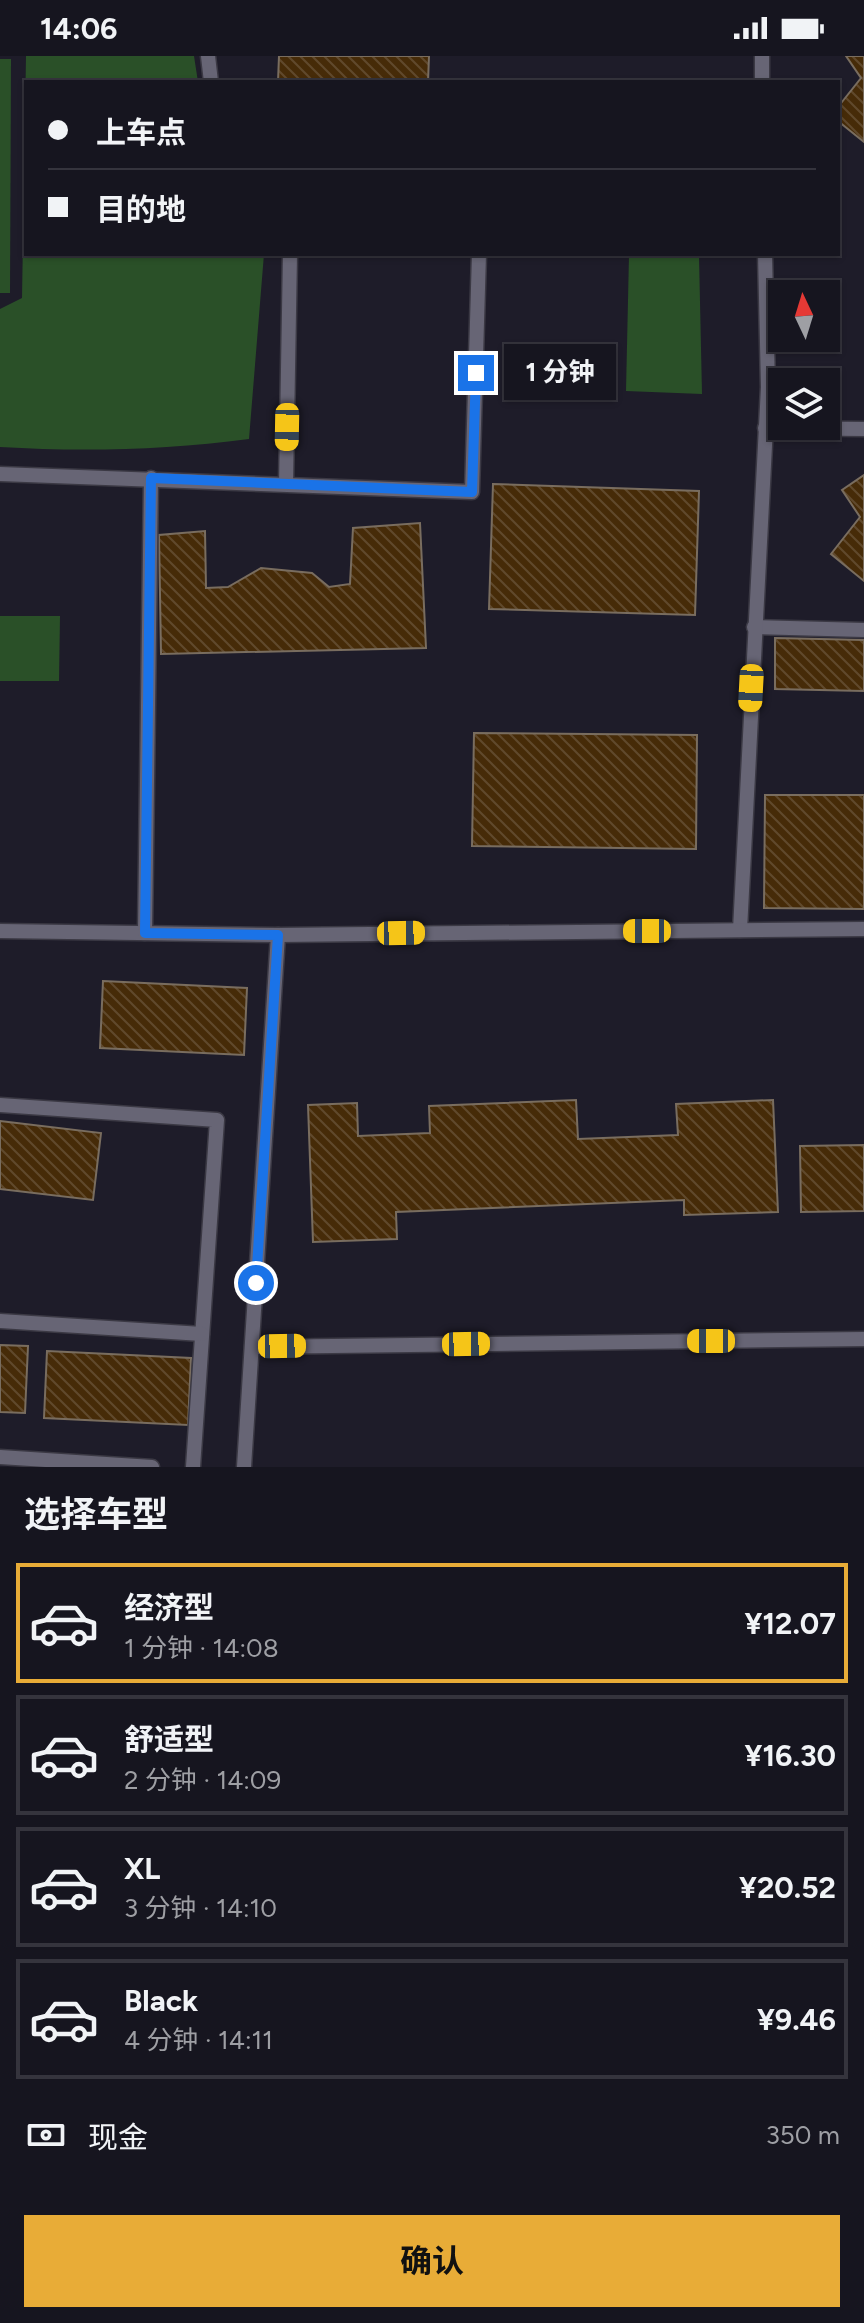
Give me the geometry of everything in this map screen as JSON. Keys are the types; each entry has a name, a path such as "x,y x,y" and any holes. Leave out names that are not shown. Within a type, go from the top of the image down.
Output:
{"lane":[{"path":"208,56 211,80"},
{"path":"762,56 762,80"},
{"path":"286,484 290,256"},
{"path":"0,474 472,492 479,256"},
{"path":"740,930 768,387 765,256"},
{"path":"765,428 864,429"},
{"path":"145,933 151,478"},
{"path":"754,627 864,630"},
{"path":"0,931 278,935 864,929"},
{"path":"244,1467 278,935"},
{"path":"0,1105 217,1120 193,1467"},
{"path":"0,1321 202,1334"},
{"path":"252,1347 864,1339"},
{"path":"0,1457 152,1467"}],"green space":[{"path":"26,56 194,56 198,80 26,80"},
{"path":"0,59 11,59 10,293 0,293"},
{"path":"24,177 24,256 264,256 249,439 124,449 0,447 0,309 22,298"},
{"path":"629,256 699,256 702,394 626,391"},
{"path":"0,616 60,616 59,681 0,681"}],"building":[{"path":"279,56 429,56 428,80 278,80"},
{"path":"846,56 864,56 864,142 840,123 840,104 861,78"},
{"path":"864,475 864,581 831,554 860,517 842,490"},
{"path":"493,484 699,491 695,615 489,609"},
{"path":"420,523 426,648 161,654 159,535 205,531 206,588 228,587 261,568 312,573 329,587 350,584 353,528"},
{"path":"775,638 864,640 864,691 775,689"},
{"path":"474,733 697,735 696,849 472,846"},
{"path":"765,795 864,795 864,909 764,908"},
{"path":"103,981 247,988 244,1055 100,1048"},
{"path":"576,1100 578,1139 678,1135 676,1104 773,1100 778,1212 684,1215 684,1200 396,1212 397,1239 313,1242 308,1105 357,1103 358,1136 430,1133 429,1106"},
{"path":"0,1121 101,1133 93,1200 0,1189"},
{"path":"864,1145 864,1211 801,1212 800,1146"},
{"path":"0,1345 28,1346 25,1413 0,1412"},
{"path":"47,1351 191,1358 188,1425 44,1418"}],"route":[{"path":"256,1283 278,935 145,933 151,478 472,492 476,373"}]}
